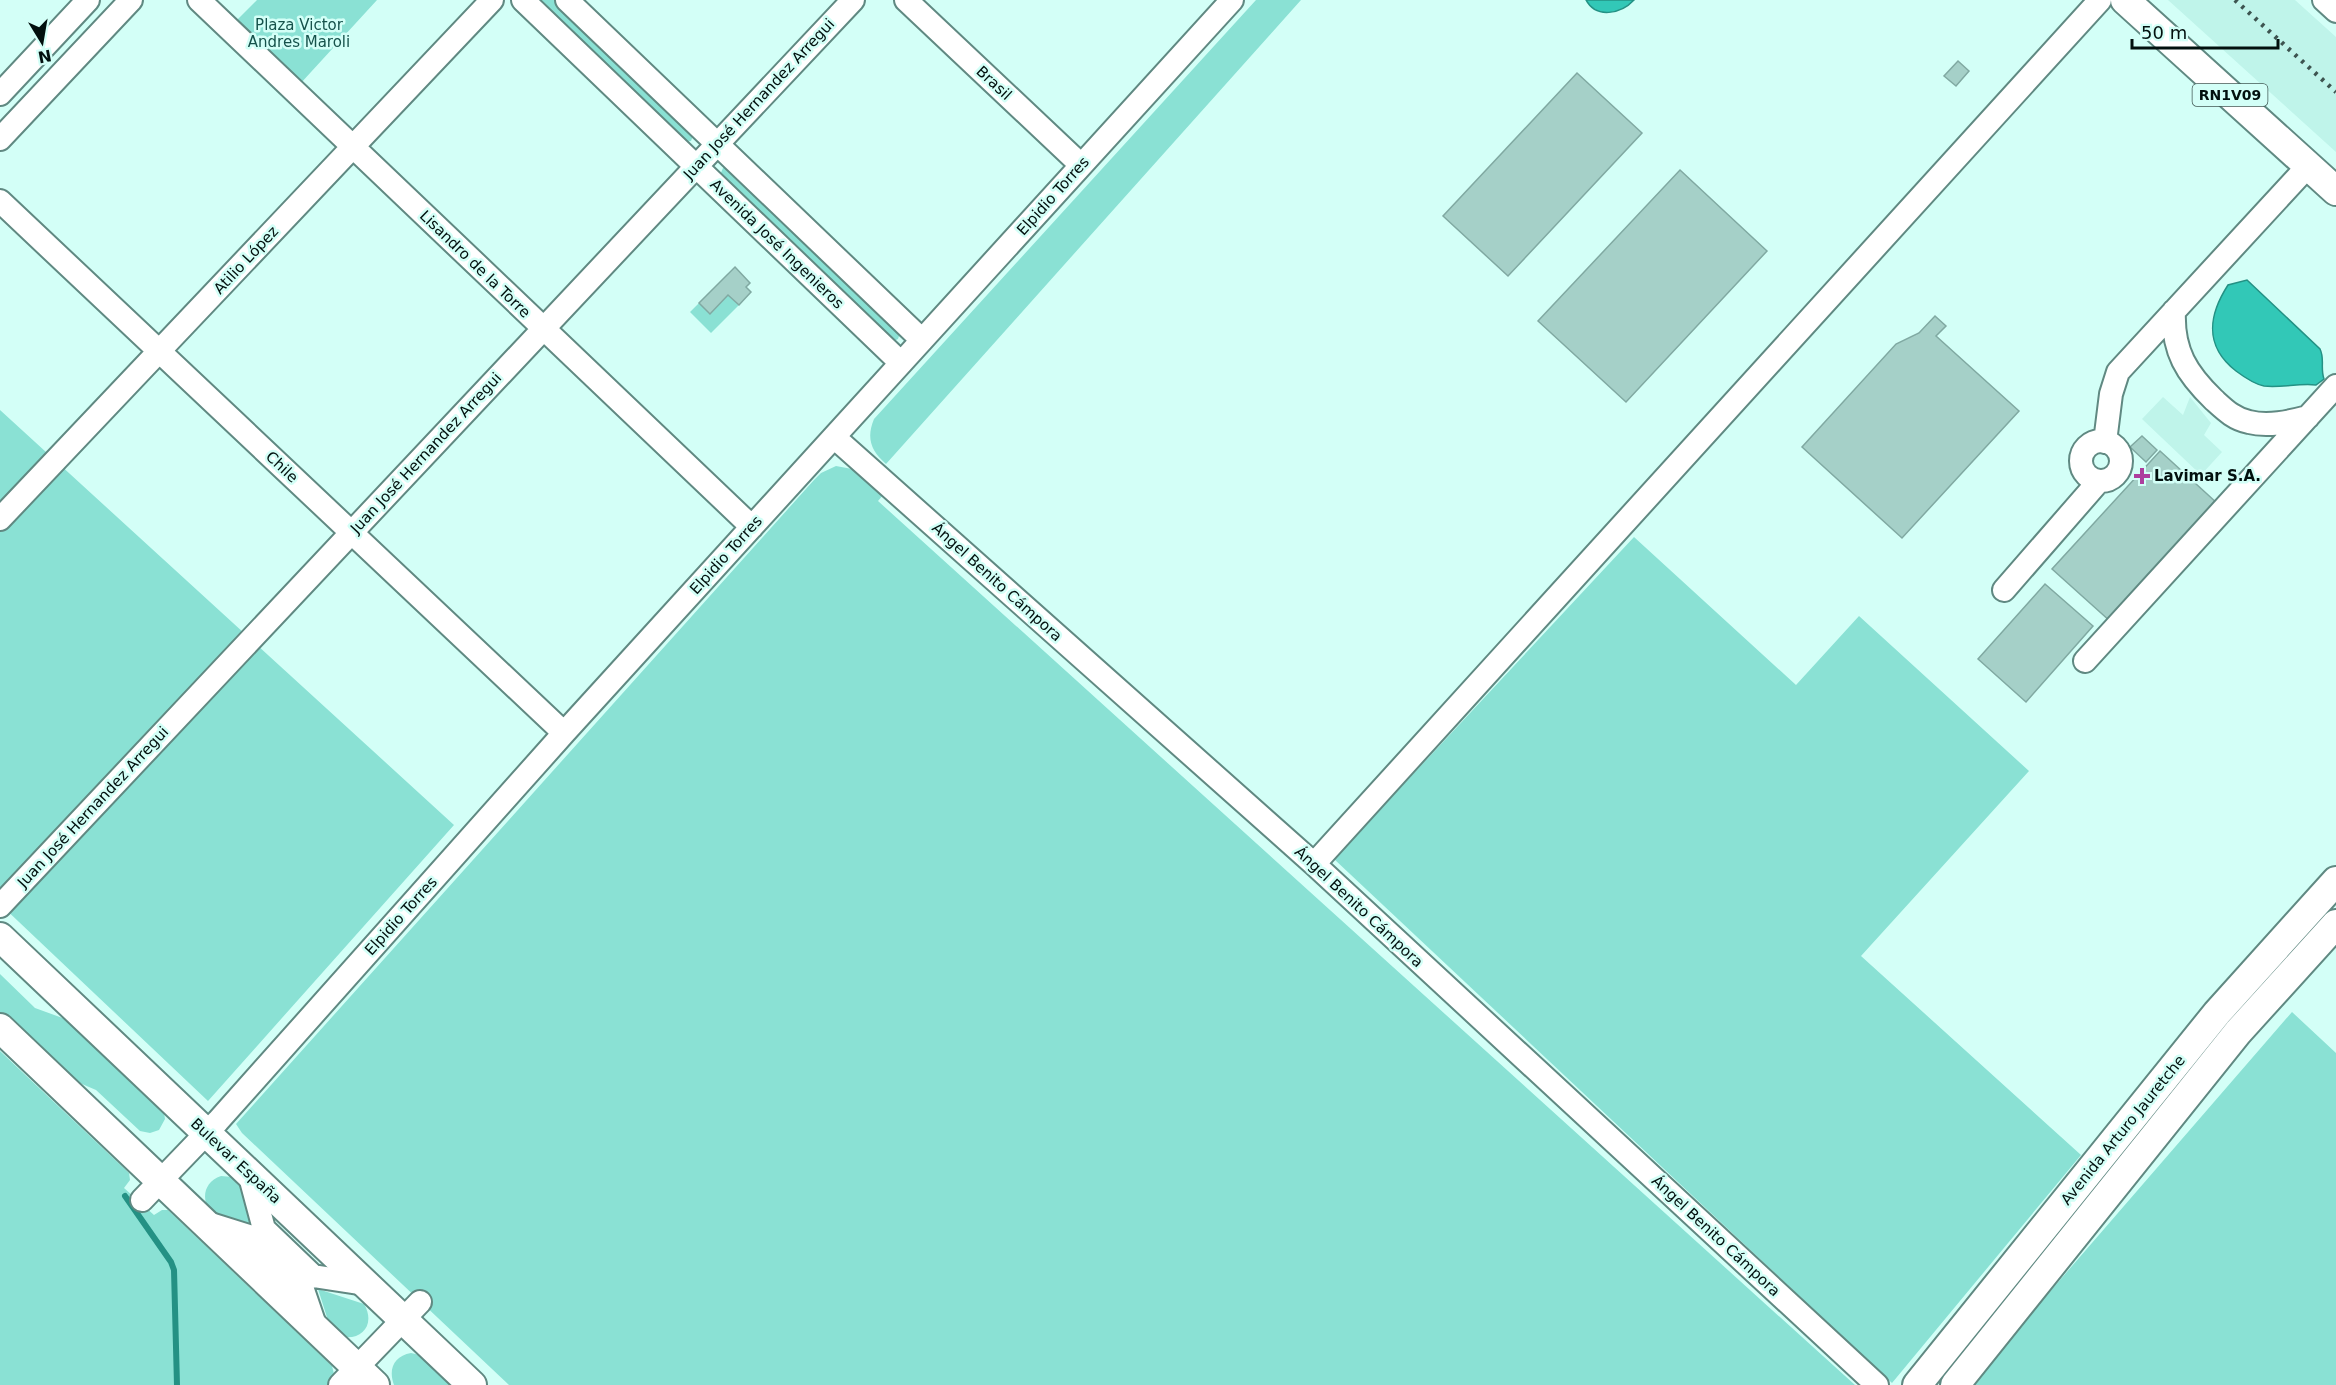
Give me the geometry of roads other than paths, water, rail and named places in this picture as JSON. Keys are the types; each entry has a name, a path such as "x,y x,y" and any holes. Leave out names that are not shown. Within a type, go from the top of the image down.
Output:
{"main road":[{"name":"RN1V09","path":"2124,0 2336,191"},
{"name":"Avenida Arturo Jauretche","path":"1917,1385 2217,1013 2336,881"},
{"name":"Avenida Arturo Jauretche","path":"1955,1385 2238,1032 2336,924"},
{"name":"Bulevar España","path":"0,937 215,1124 249,1173 365,1284 411,1311 472,1385"},
{"path":"0,1028 152,1190 203,1221 316,1329 357,1379"}],"street":[{"path":"0,94 88,0"},
{"path":"0,139 131,0"},
{"name":"Lisandro de la Torre","path":"199,0 752,527"},
{"name":"Atilio López","path":"0,519 492,0"},
{"name":"Avenida José Ingenieros","path":"524,0 901,363"},
{"name":"Avenida José Ingenieros","path":"567,0 922,340"},
{"name":"Juan José Hernandez Arregui","path":"0,906 853,0"},
{"name":"Brasil","path":"906,0 1081,165"},
{"name":"Elpidio Torres","path":"152,1190 215,1124 564,733 1232,0"},
{"path":"1314,864 2100,0"},
{"path":"2324,0 2336,11"},
{"path":"2105,442 2111,394 2118,372 2308,166"},
{"name":"Chile","path":"0,201 564,733"},
{"path":"2174,311 2175,339 2183,362 2195,382 2228,413 2259,424 2283,423 2308,417"},
{"path":"2085,661 2336,386"},
{"name":"Ángel Benito Cámpora","path":"834,437 1314,864 1877,1385"},
{"path":"2004,590 2098,481 2112,477 2127,460 2105,442 2087,447 2081,457 2086,475 2098,481"},
{"path":"357,1379 411,1311"}],"waterway":[{"path":"125,1196 171,1262 174,1270 177,1385"}],"railway":[{"path":"2235,0 2336,92"}],"place":[{"name":"Lavimar S.A.","path":"2142,476"}],"park label":[{"name":"Plaza Victor Andres Maroli","path":"299,34"}]}
